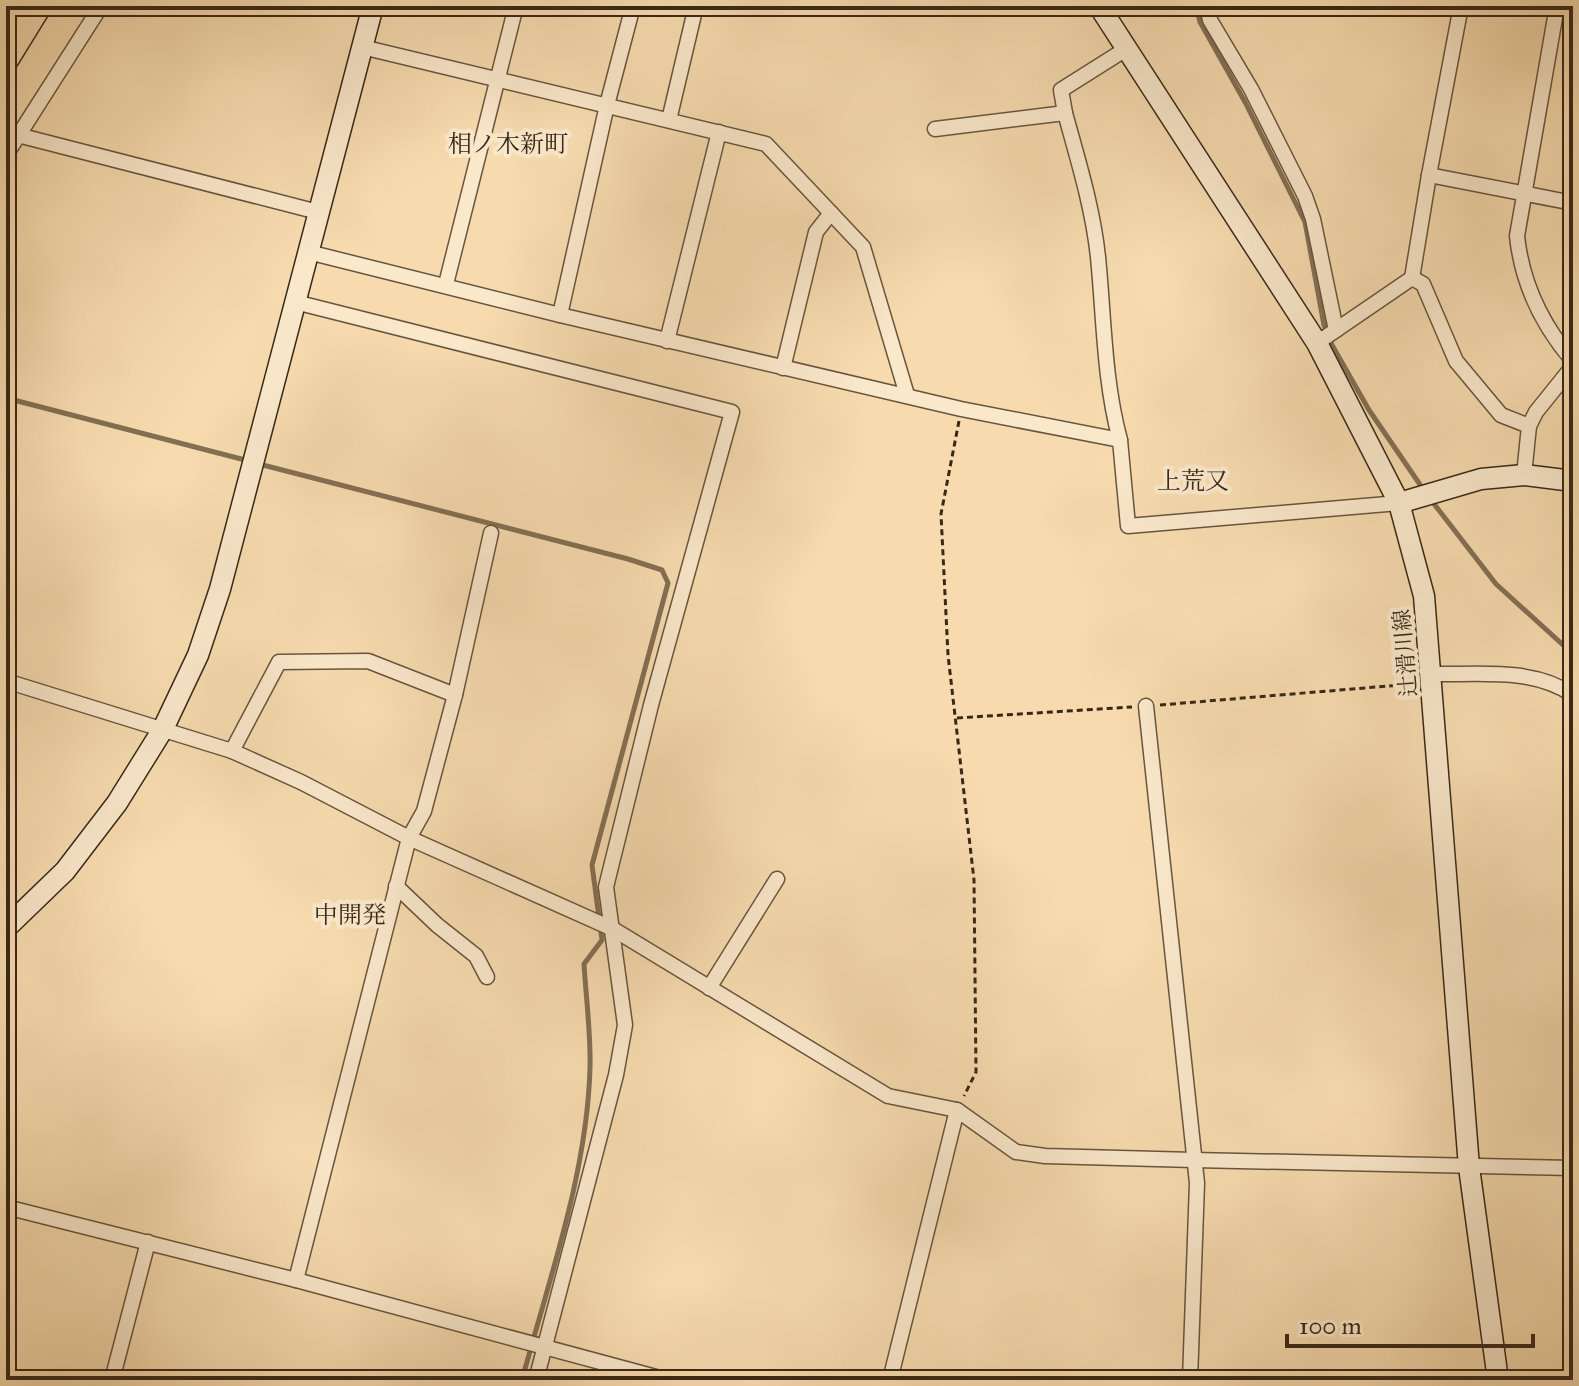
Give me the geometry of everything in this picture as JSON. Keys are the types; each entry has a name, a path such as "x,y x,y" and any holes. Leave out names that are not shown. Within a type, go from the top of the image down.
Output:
{"highway":[{"path":"6,58 38,6"}],"main road":[{"path":"6,928 65,871 117,803 163,729 198,655 220,589 373,6"},
{"name":"辻滑川線","path":"1099,6 1317,343 1399,503 1424,596 1469,1167 1498,1380"},
{"path":"1399,503 1481,479 1524,475 1573,481"}],"street":[{"path":"6,155 13,133 101,6"},
{"path":"446,284 516,6"},
{"path":"560,315 607,105 633,6"},
{"path":"669,120 696,6"},
{"path":"1207,6 1210,20 1251,89 1305,196 1313,219 1336,330"},
{"path":"1317,343 1412,278 1461,6"},
{"path":"1524,475 1529,426 1573,364 1538,311 1520,266 1517,236 1522,193 1557,6"},
{"path":"362,47 766,144 863,247 907,395"},
{"path":"1126,49 1061,90 1097,253 1128,526 1399,503"},
{"path":"935,129 1065,113"},
{"path":"667,341 719,132"},
{"path":"13,133 318,212"},
{"path":"1429,175 1573,203"},
{"path":"783,368 816,232 831,213"},
{"path":"308,252 783,368 961,409 1120,440"},
{"path":"1412,278 1423,284 1456,361 1501,415 1529,426"},
{"path":"295,302 732,412 651,705 606,887 625,1025 616,1075 536,1380"},
{"path":"296,1280 409,838 424,811 455,695 491,533"},
{"path":"232,751 279,662 368,661 455,695"},
{"path":"1432,674 1536,677 1573,695"},
{"path":"6,681 232,751 301,782 409,838 613,929 888,1096 957,1110 1016,1152 1045,1156 1573,1168"},
{"path":"1146,706 1197,1183 1190,1380"},
{"path":"709,988 777,879"},
{"path":"396,886 476,956 487,977"},
{"path":"890,1380 957,1110"},
{"path":"6,1207 296,1280 667,1380"},
{"path":"112,1380 148,1242"}],"path":[{"path":"957,1110 976,1072 974,880 948,655 941,514 961,409"},
{"path":"957,718 1414,684 1432,674"}],"waterway":[{"path":"1196,6 1200,22 1245,102 1305,222 1324,325 1332,345 1369,410 1423,489"},
{"path":"6,398 249,461"},
{"path":"259,464 628,559 662,570 668,583 592,865 602,940 584,964 590,1055 582,1147 565,1226 522,1380"},
{"path":"1431,500 1496,584 1573,654"}],"district":[{"name":"相ノ木新町","path":"508,144"},
{"name":"上荒又","path":"1193,481"},
{"name":"中開発","path":"350,915"}]}
